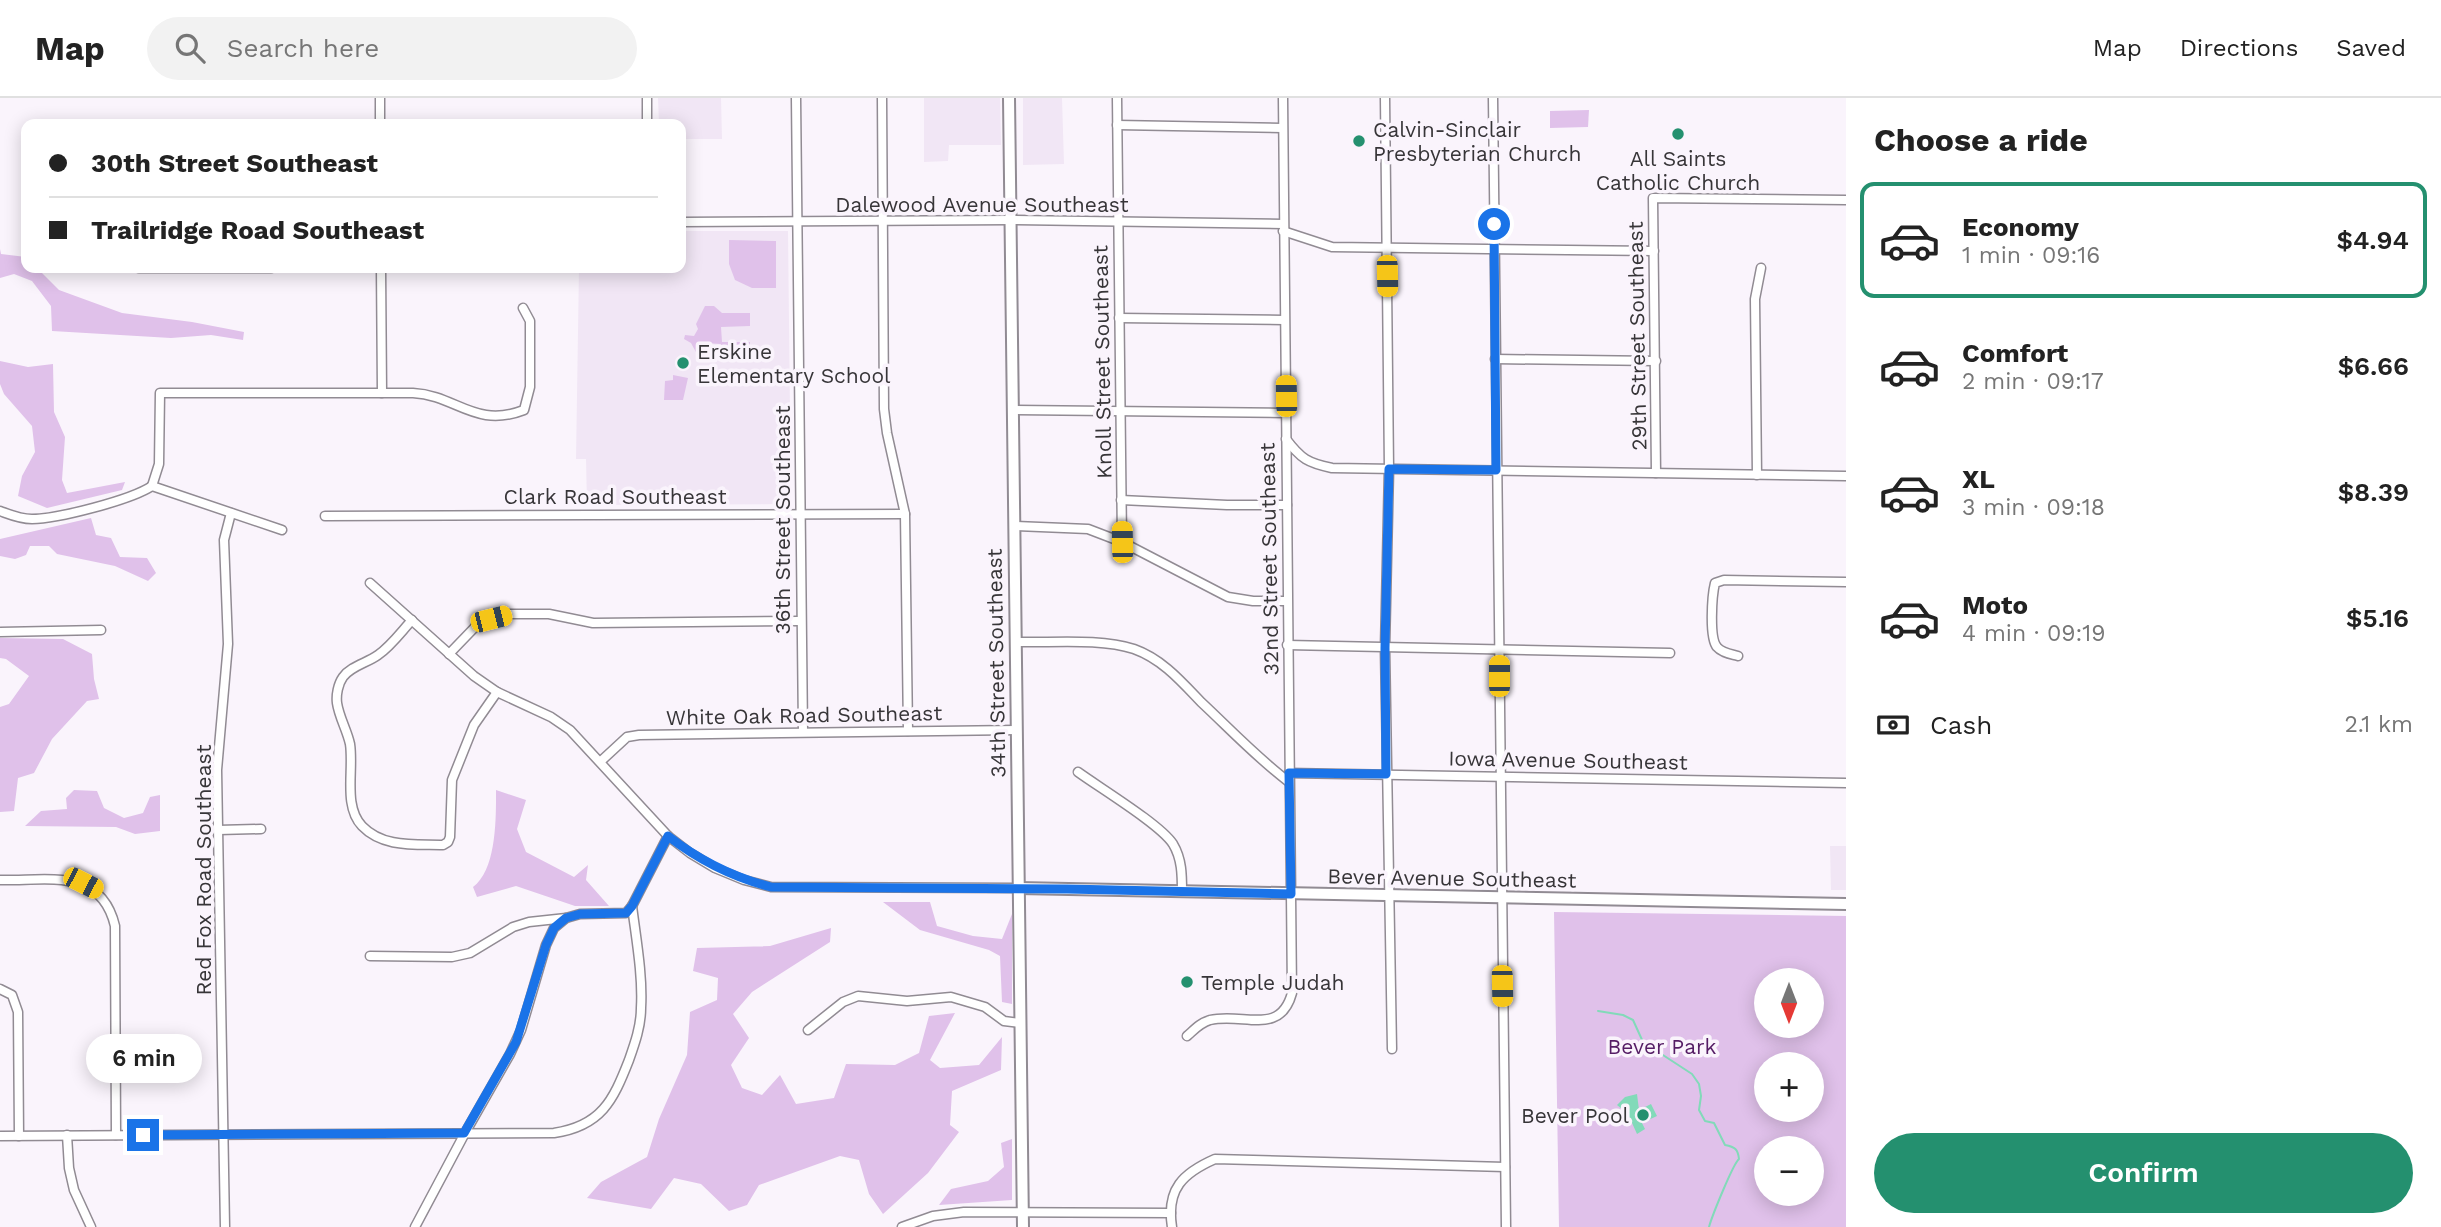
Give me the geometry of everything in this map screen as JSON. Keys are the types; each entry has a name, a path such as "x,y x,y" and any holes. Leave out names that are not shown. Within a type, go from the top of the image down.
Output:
{"street":[{"path":"380,98 380,119"},
{"path":"647,98 647,119"},
{"name":"36th Street Southeast","path":"796,98 803,731"},
{"path":"882,98 884,409 905,514 908,731"},
{"name":"34th Street Southeast","path":"1009,98 1023,1227"},
{"name":"Knoll Street Southeast","path":"1117,98 1122,542"},
{"name":"32nd Street Southeast","path":"1187,1036 1199,1024 1210,1020 1269,1020 1280,1016 1289,1006 1293,993 1287,645 1283,98"},
{"path":"1385,98 1389,469 1385,648 1392,1049"},
{"path":"1493,98 1506,1227"},
{"path":"1117,125 1282,128"},
{"name":"29th Street Southeast","path":"1656,473 1653,198 1846,200"},
{"name":"Dalewood Avenue Southeast","path":"686,222 1118,222 1283,227 1332,247 1654,251"},
{"path":"1757,475 1755,299 1761,268"},
{"path":"381,273 382,393"},
{"path":"0,511 20,518 48,517 118,501 140,494 152,486 159,464 160,393 425,393 465,411 512,415 524,410 529,399 530,321 523,307"},
{"path":"1119,318 1284,320"},
{"path":"1495,359 1656,361"},
{"path":"1013,410 1286,414"},
{"path":"1286,439 1298,455 1312,464 1332,468 1846,476"},
{"path":"152,486 282,530"},
{"path":"1121,500 1287,505"},
{"name":"Red Fox Road Southeast","path":"225,1227 217,770 228,644 224,541 231,513"},
{"name":"Clark Road Southeast","path":"325,516 905,514"},
{"path":"1014,526 1088,529 1122,542 1228,597 1253,601 1287,601"},
{"path":"1738,656 1719,650 1713,642 1715,583 1724,580 1846,582"},
{"name":"Bever Avenue Southeast","path":"370,583 474,676 497,692 551,717 570,730 668,836 690,853 715,868 771,887 1018,888 1846,904"},
{"path":"449,654 476,626 509,614 549,614 593,623 800,621"},
{"path":"412,620 382,653 353,668 342,678 338,688 337,704 352,758 352,810 368,831 390,843 443,845 447,842 450,837 452,780 474,725 497,692"},
{"path":"0,632 101,630"},
{"path":"1016,642 1110,644 1151,657 1169,670 1266,765 1289,777"},
{"path":"1287,645 1670,653"},
{"name":"White Oak Road Southeast","path":"601,761 627,737 639,735 1017,730"},
{"path":"1078,772 1173,843 1181,864 1182,892"},
{"name":"Iowa Avenue Southeast","path":"1289,777 1386,774 1846,783"},
{"path":"218,830 261,829"},
{"path":"370,956 452,957 470,953 513,927 529,922 580,914 626,913 668,836"},
{"path":"0,880 83,883 96,890 112,912 115,926 116,1135"},
{"path":"0,1136 569,1131 595,1118 606,1107 616,1093 634,1045 641,1015 632,906"},
{"path":"415,1227 464,1133 510,1054 521,1030 546,945 554,928 566,918"},
{"path":"0,989 12,995 18,1012 19,1136"},
{"path":"808,1030 843,1002 858,996 907,1001 951,997 985,1007 1004,1021 1020,1023"},
{"path":"67,1135 69,1168 74,1190 91,1227"},
{"path":"1172,1227 1172,1198 1178,1185 1186,1175 1215,1159 1505,1167"},
{"path":"902,1227 948,1213 1171,1213"}],"shaded area":[{"path":"658,98 721,98 722,139 686,139 686,119 659,119"},
{"path":"924,98 1000,98 1001,145 949,145 948,161 924,162"},
{"path":"1023,98 1062,98 1064,164 1023,165"},
{"name":"Erskine Elementary School","path":"686,231 788,231 791,504 587,505 586,459 576,459 579,273 686,273"},
{"path":"1830,846 1846,846 1846,890 1831,890"},
{"name":"Bever Pool","path":"1637,1094 1639,1110 1651,1104 1657,1116 1642,1123 1645,1129 1637,1134 1628,1114 1617,1105 1625,1097"}],"green space":[{"path":"1589,110 1588,127 1550,128 1550,111"},
{"path":"729,240 776,241 776,288 752,288 735,280 729,264"},
{"path":"0,249 1,254 21,256 21,273 42,273 59,290 122,313 244,332 243,340 211,335 171,338 52,331 51,306 32,281 14,274 0,278"},
{"path":"705,306 714,306 722,313 750,313 750,326 721,327 722,342 750,342 749,355 722,355 721,344 705,343 705,354 697,354 691,343 684,339 685,335 694,336 698,329 696,324"},
{"path":"0,361 28,367 53,364 54,412 65,437 62,480 67,493 125,482 122,490 47,508 18,496 22,476 35,452 32,426 4,394 0,384"},
{"path":"673,375 688,378 683,400 664,400 665,381 673,380"},
{"path":"91,518 96,535 111,538 120,557 147,558 156,573 148,581 115,566 57,554 49,546 30,546 26,555 15,559 0,556 0,539"},
{"path":"0,638 63,639 92,654 99,699 87,701 52,739 34,773 18,778 14,811 0,812 0,707 9,704 29,676 6,659 0,658"},
{"path":"74,790 97,791 104,808 124,818 143,813 150,797 160,795 160,831 135,834 116,827 25,826 41,811 67,809 66,798"},
{"path":"496,790 526,800 517,829 526,852 574,877 588,865 586,880 609,906 575,906 516,886 477,897 473,887 487,868 494,842"},
{"path":"883,902 930,902 937,926 973,936 1002,939 1012,914 1012,1004 1002,1002 1000,956 989,950 920,930"},
{"name":"Bever Park","path":"1554,912 1846,916 1846,1227 1559,1227"},
{"path":"831,928 830,942 752,992 733,1014 749,1038 731,1065 742,1088 762,1095 780,1075 796,1104 834,1098 846,1064 895,1065 919,1053 929,1016 955,1013 930,1060 940,1068 979,1065 1002,1037 1001,1070 952,1091 950,1125 959,1132 928,1173 883,1214 869,1194 859,1160 840,1156 759,1185 747,1205 729,1211 701,1184 674,1178 651,1209 587,1198 601,1182 647,1157 659,1119 687,1055 690,1012 717,1000 718,978 693,971 697,948 770,946"},
{"path":"1012,1139 1012,1200 939,1205 951,1189 988,1181 1004,1167 1001,1143"}],"waterway":[{"path":"1598,1011 1623,1015 1633,1020 1643,1042 1692,1074 1699,1084 1699,1110 1705,1121 1714,1123 1725,1145 1737,1151 1739,1159 1709,1227"}],"place":[{"name":"All Saints Catholic Church","path":"1678,134"},
{"name":"Calvin-Sinclair Presbyterian Church","path":"1359,141"},
{"name":"Erskine Elementary School","path":"683,363"},
{"name":"Temple Judah","path":"1187,982"},
{"name":"Bever Pool","path":"1643,1115"}],"route":[{"path":"143,1135 464,1133 516,1042 546,945 554,928 566,918 580,914 626,913 668,836 715,868 771,887 1018,888 1291,894 1289,773 1386,774 1385,648 1389,469 1496,470 1494,224"}]}
